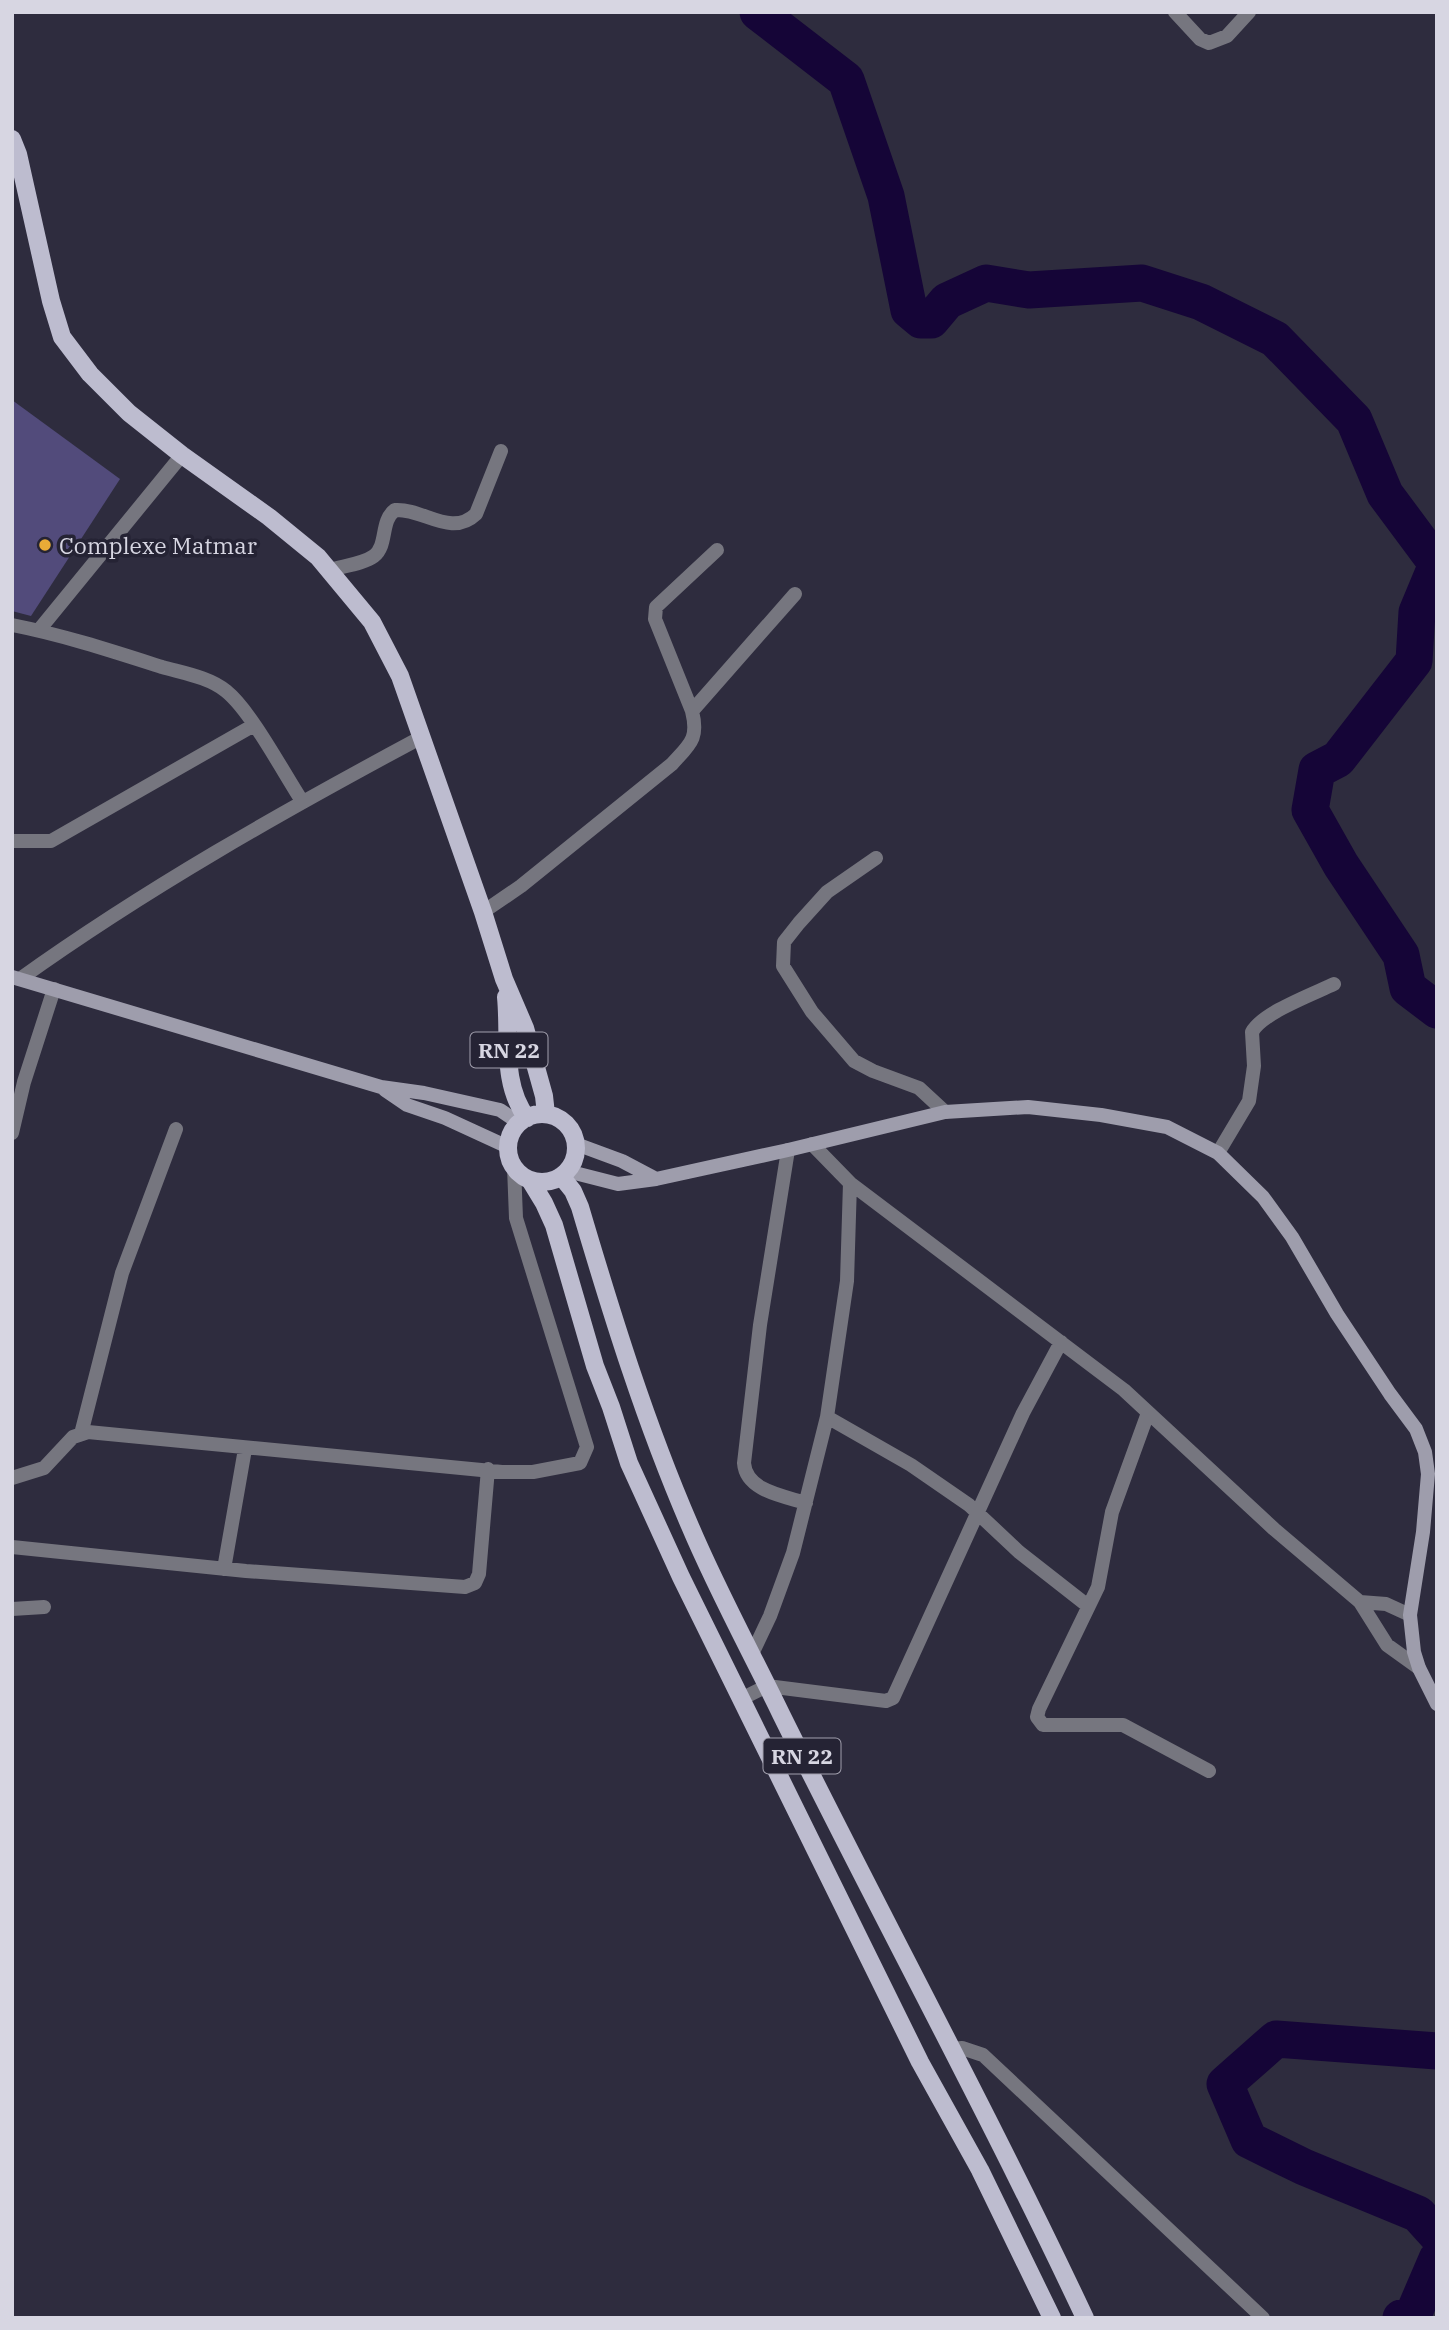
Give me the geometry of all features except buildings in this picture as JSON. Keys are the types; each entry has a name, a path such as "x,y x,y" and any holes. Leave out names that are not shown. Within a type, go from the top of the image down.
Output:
{"main road":[{"name":"RN 22","path":"12,139 18,154 51,301 62,337 90,374 129,413 182,455 269,517 330,570 372,622 400,677 504,979 525,1028 544,1096 546,1114"},
{"path":"16,978 381,1087 424,1093 500,1111 523,1121"},
{"name":"RN 22","path":"504,979 509,1025 509,1074 523,1121"},
{"path":"381,1087 407,1105 445,1118 508,1147"},
{"path":"564,1174 576,1155 574,1136 564,1122 546,1114 523,1121 509,1139 508,1147 514,1167 530,1180 541,1182 564,1174 618,1184 656,1179 945,1112 1028,1107 1101,1115 1167,1127 1218,1153 1263,1197 1285,1227 1337,1314 1416,1429 1425,1452 1428,1474 1423,1532 1410,1615 1419,1668 1437,1704"},
{"path":"576,1144 622,1161 656,1179"},
{"name":"RN 22","path":"564,1174 580,1207 619,1338 654,1438 685,1515 767,1686 1085,2318"},
{"name":"RN 22","path":"530,1180 554,1225 595,1366 629,1462 681,1577 919,2062 980,2170 1052,2318"},
{"path":"573,1291 602,1282"},
{"path":"865,1948 891,1934"}],"street":[{"path":"1175,12 1200,39 1209,43 1227,36 1249,12"},
{"path":"330,570 373,556 378,551 389,515 395,510 455,524 472,518 501,451"},
{"path":"39,630 182,455"},
{"path":"483,912 521,886 672,764 692,741 696,733 692,711 655,619 656,607 717,550"},
{"path":"692,711 795,594"},
{"path":"12,625 39,630 212,682 234,698 302,801"},
{"path":"12,841 51,841 254,726"},
{"path":"16,978 159,885 302,801 420,738"},
{"path":"876,858 827,892 799,923 784,942 783,967 811,1012 854,1061 919,1088 945,1112"},
{"path":"1218,1153 1249,1101 1253,1086 1254,1027 1269,1016 1334,984"},
{"path":"12,1133 24,1082 54,989"},
{"path":"81,1434 122,1273 176,1129"},
{"path":"812,1144 850,1182 1124,1391 1274,1529 1360,1602 1387,1645 1419,1668"},
{"path":"788,1150 760,1325 744,1473 751,1481 767,1490 806,1503"},
{"path":"12,1478 44,1468 66,1442 88,1432 502,1472 533,1472 580,1463 587,1452 582,1427 516,1218 514,1167"},
{"path":"752,1654 770,1616 793,1553 827,1416 847,1281 850,1182"},
{"path":"741,1699 767,1686 891,1700 1023,1413 1062,1342"},
{"path":"1148,1413 1112,1513 1098,1587 1037,1717 1040,1722 1055,1726 1124,1725 1209,1770"},
{"path":"827,1416 911,1465 978,1513 1019,1552 1088,1606"},
{"path":"224,1569 245,1449"},
{"path":"12,1547 224,1569 465,1587 473,1585 479,1574 488,1469"},
{"path":"1360,1602 1386,1604 1410,1615"},
{"path":"12,1608 44,1607"},
{"path":"951,2049 962,2048 983,2055 1263,2318"}],"shaded area":[{"name":"Complexe Matmar","path":"12,400 120,479 31,616 12,611"}],"waterway":[{"path":"758,12 846,80 886,196 909,310 921,320 931,320 947,301 986,283 1029,290 1142,283 1201,302 1275,339 1354,420 1385,494 1437,564 1417,612 1414,661 1338,759 1317,770 1310,810 1341,865 1401,955 1408,988 1437,1010"},
{"path":"1437,2051 1276,2039 1225,2084 1249,2140 1304,2167 1418,2214 1437,2235"},
{"path":"1401,2318 1413,2315 1437,2259"}],"place":[{"name":"Complexe Matmar","path":"45,545"}]}
